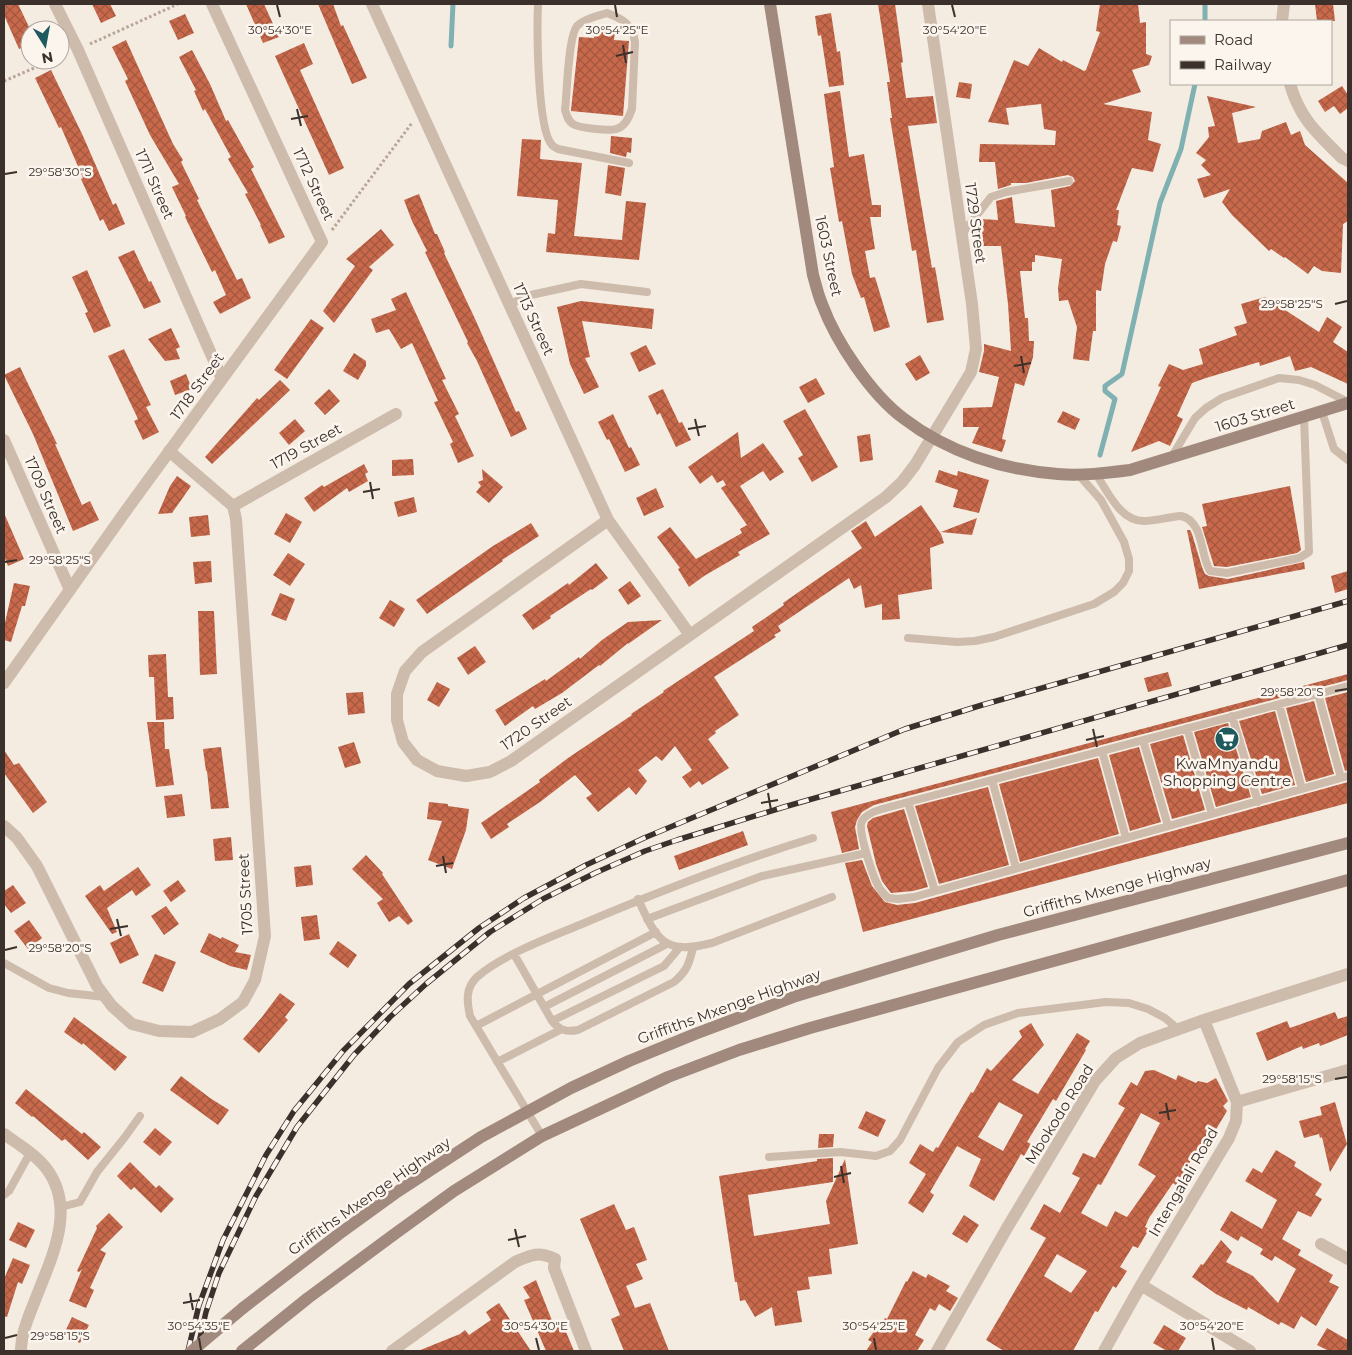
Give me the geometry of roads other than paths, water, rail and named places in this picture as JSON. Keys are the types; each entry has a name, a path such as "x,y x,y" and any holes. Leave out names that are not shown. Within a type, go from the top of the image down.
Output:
{"street":[{"name":"1711 Street","path":"55,4 78,50 222,379"},
{"name":"1712 Street","path":"212,4 322,242"},
{"name":"1713 Street","path":"372,4 608,520 690,635"},
{"name":"1603 Street","path":"770,4 813,275 822,304 834,330 854,364 877,392 902,417 932,437 973,457 1024,470 1059,474 1096,474 1130,470 1348,403"},
{"name":"1729 Street","path":"928,4 972,304 976,349 971,372 932,437"},
{"path":"1282,20 1284,4"},
{"path":"1290,85 1294,98 1309,124 1342,158 1348,161"},
{"name":"1718 Street","path":"4,683 322,242"},
{"name":"1719 Street","path":"232,506 396,414"},
{"name":"1720 Street","path":"608,520 422,652 405,671 397,694 397,720 403,742 417,760 437,771 466,776 490,772 511,761 886,497 902,482 932,437"},
{"name":"1709 Street","path":"4,440 70,590"},
{"path":"169,452 232,506"},
{"name":"1705 Street","path":"4,826 17,838 37,866 97,986 112,1006 132,1024 159,1031 192,1032 220,1020 244,1002 255,980 265,936 239,546 236,519 232,506"},
{"name":"Griffiths Mxenge Highway","path":"192,1351 243,1308 397,1192 481,1137 528,1111 629,1061 796,996 998,935 1348,843"},
{"path":"242,1351 308,1298 454,1192 542,1136 668,1077 739,1050 864,1012 1348,880"},
{"name":"Mbokodo Road","path":"937,1351 1007,1228 1095,1082 1116,1058 1140,1043 1178,1029 1348,974"},
{"path":"1204,1020 1237,1102 1348,1070"},
{"name":"Intengalali Road","path":"1104,1351 1229,1138 1236,1120 1237,1102"},
{"path":"4,1134 30,1153 45,1167 54,1180 61,1207 62,1220 56,1244 26,1324 21,1351"},
{"path":"1321,1244 1348,1259"},
{"path":"392,1351 410,1346 515,1262 531,1255 544,1254 555,1259 554,1268 586,1351"},
{"path":"1141,1285 1250,1351"}],"lane":[{"path":"538,4 536,32 538,74 541,105 548,139 558,149 629,163"},
{"path":"607,13 608,4"},
{"path":"607,13 628,23 634,32 632,109 625,124 616,129 579,127 568,118 566,110 571,42 576,26 588,18 607,13"},
{"path":"962,234 991,197 1069,181"},
{"path":"510,304 531,295 581,284 647,292"},
{"name":"1603 Street","path":"1171,458 1195,418 1206,408 1222,398 1279,378 1299,380 1315,385 1348,403"},
{"path":"1322,412 1334,449 1348,460"},
{"path":"1096,474 1119,508 1129,518 1145,521 1186,517 1196,528 1210,571 1227,573 1299,558 1309,552 1310,547 1304,417"},
{"path":"908,638 956,642 994,637 1094,604 1114,592 1124,583 1129,559 1124,542 1101,500 1078,474"},
{"path":"1318,694 1345,777 914,897 888,898 879,888 866,853 860,829 862,821 868,815 882,808 1348,686"},
{"path":"1279,704 1302,789"},
{"path":"1232,716 1258,802"},
{"path":"1187,728 1212,814"},
{"path":"1143,740 1168,826"},
{"path":"1102,750 1126,838"},
{"path":"992,780 1016,868"},
{"path":"908,802 935,891"},
{"path":"542,1136 470,1016 467,1001 468,989 476,978 496,964 536,943 638,900 762,854 813,838"},
{"path":"647,919 762,876 866,853"},
{"path":"638,900 647,919 667,944 674,947 692,948 832,897"},
{"path":"476,1026 656,932"},
{"path":"544,1007 667,944"},
{"path":"552,1021 664,966 680,947"},
{"path":"497,1062 560,1030 572,1032 578,1030 674,982 684,973 689,964 692,948"},
{"path":"514,954 552,1021 560,1030"},
{"path":"4,963 49,988 68,993 105,997"},
{"path":"768,1158 840,1152 876,1156 890,1151 900,1140 938,1068 958,1042 984,1025 1018,1013 1106,1002 1129,1002 1156,1013 1178,1029"},
{"path":"61,1207 80,1202 97,1172 140,1116"},
{"path":"4,1195 9,1191 30,1153"}],"waterway":[{"path":"451,46 453,4"},
{"path":"1205,4 1205,20"},
{"path":"1100,455 1115,399 1105,391 1105,386 1122,374 1160,203 1181,149 1195,85"}],"railway":[{"path":"188,1351 199,1305 223,1240 266,1155 294,1111 343,1051 409,984 479,928 524,898 586,865 644,838 905,729 982,705 1348,601"},
{"path":"197,1351 206,1312 219,1273 256,1196 297,1127 354,1055 390,1017 426,984 490,932 543,899 595,873 645,851 677,840 784,807 1348,645"}],"place":[{"name":"KwaMnyandu Shopping Centre","path":"1227,739"}]}
